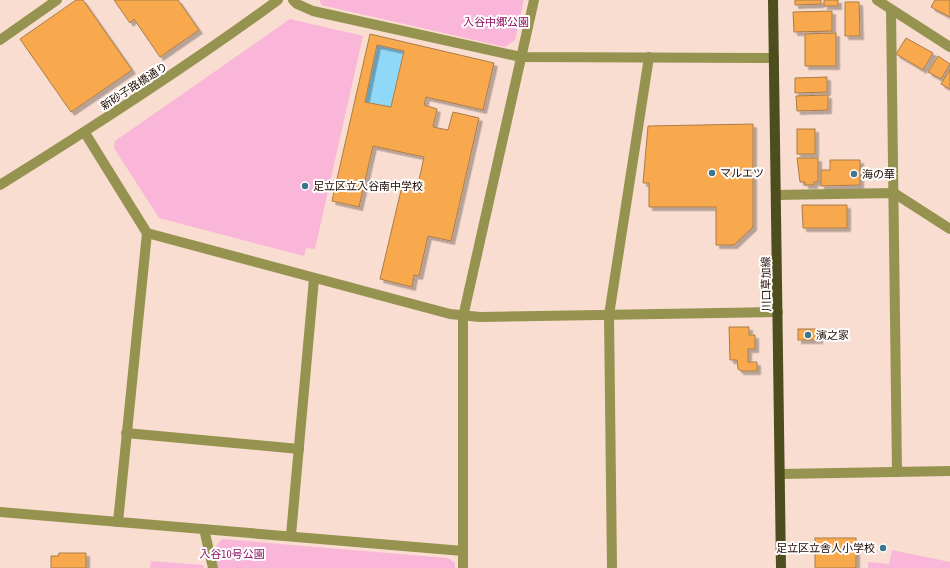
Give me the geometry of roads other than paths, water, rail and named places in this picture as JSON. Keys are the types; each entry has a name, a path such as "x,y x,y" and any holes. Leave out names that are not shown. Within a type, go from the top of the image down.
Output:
{"main road":[{"name":"川口草加線","path":"773,0 781,568"}],"street":[{"path":"0,40 57,0"},
{"name":"新砂子路橋通り","path":"0,185 85,133 213,48 278,0"},
{"path":"293,0 297,4 313,11 521,57 774,58"},
{"path":"463,568 463,316 534,0"},
{"path":"877,0 950,47"},
{"path":"891,10 898,472"},
{"path":"612,568 609,315 649,57"},
{"path":"85,133 147,233 118,522"},
{"path":"776,195 894,193 950,228"},
{"path":"147,233 314,279 463,316 778,312"},
{"path":"290,536 314,279"},
{"path":"126,433 299,449"},
{"path":"780,474 950,471"},
{"path":"0,512 463,551"},
{"path":"204,529 212,568"}],"water":[{"path":"377,45 404,51 391,107 365,102"}],"place":[{"name":"マルエツ","path":"712,173"},
{"name":"海の華","path":"854,174"},
{"name":"足立区立入谷南中学校","path":"305,186"},
{"name":"濱之家","path":"808,335"},
{"name":"足立区立舎人小学校","path":"883,548"}],"park label":[{"name":"入谷中郷公園","path":"496,22"},
{"name":"入谷10号公園","path":"232,554"}]}
